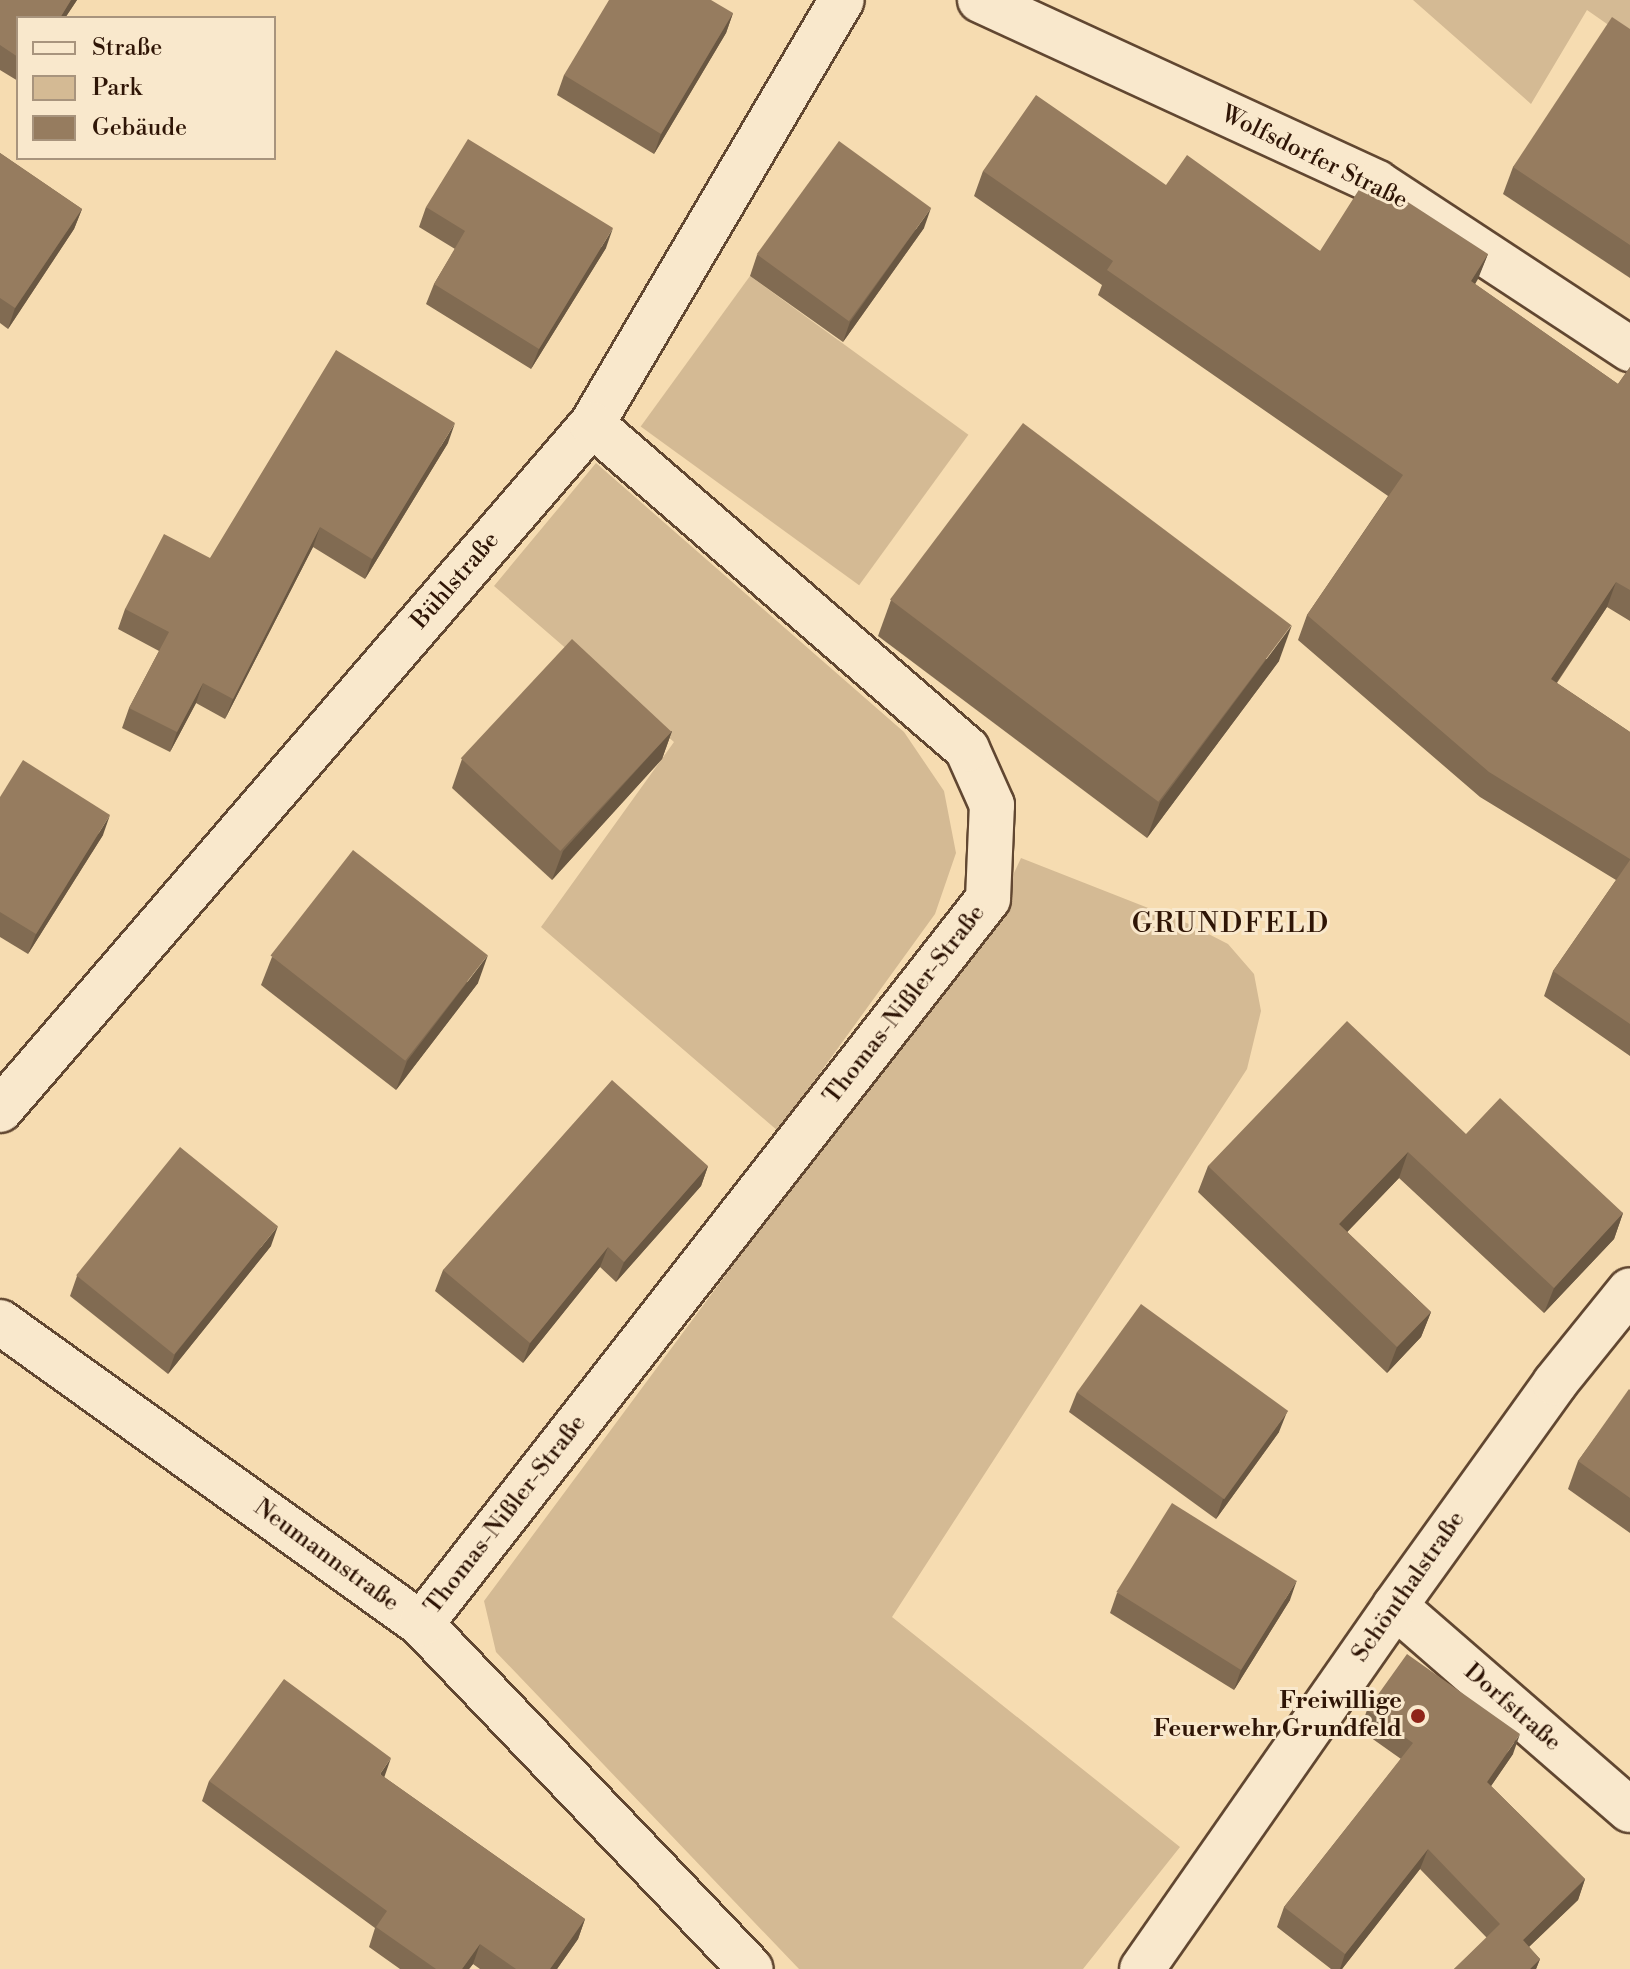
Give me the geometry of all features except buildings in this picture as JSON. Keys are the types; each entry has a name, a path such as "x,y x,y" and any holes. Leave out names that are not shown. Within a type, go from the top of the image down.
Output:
{"street":[{"name":"Bühlstraße","path":"5,1093 592,424 842,0"},
{"name":"Wolfsdorfer Straße","path":"980,0 1377,183 1630,349"},
{"name":"Thomas-Nißler-Straße","path":"421,1624 988,899 992,805 967,749 592,424"},
{"name":"Schönthalstraße","path":"1142,1969 1555,1383 1630,1290"},
{"name":"Neumannstraße","path":"0,1322 421,1624 751,1969"},
{"name":"Dorfstraße","path":"1395,1606 1630,1810"}],"green space":[{"path":"1413,0 1630,0 1630,40 1587,10 1531,104"},
{"path":"750,276 968,435 859,585 641,426"},
{"path":"596,463 904,732 944,791 956,853 935,914 778,1131 541,927 674,742 494,586"},
{"path":"1021,858 1189,924 1228,944 1254,974 1261,1011 1247,1069 892,1617 1180,1847 1083,1969 799,1969 496,1652 484,1601 997,909"}],"place":[{"name":"Freiwillige Feuerwehr Grundfeld","path":"1418,1716"}],"district":[{"name":"GRUNDFELD","path":"1231,924"}]}
